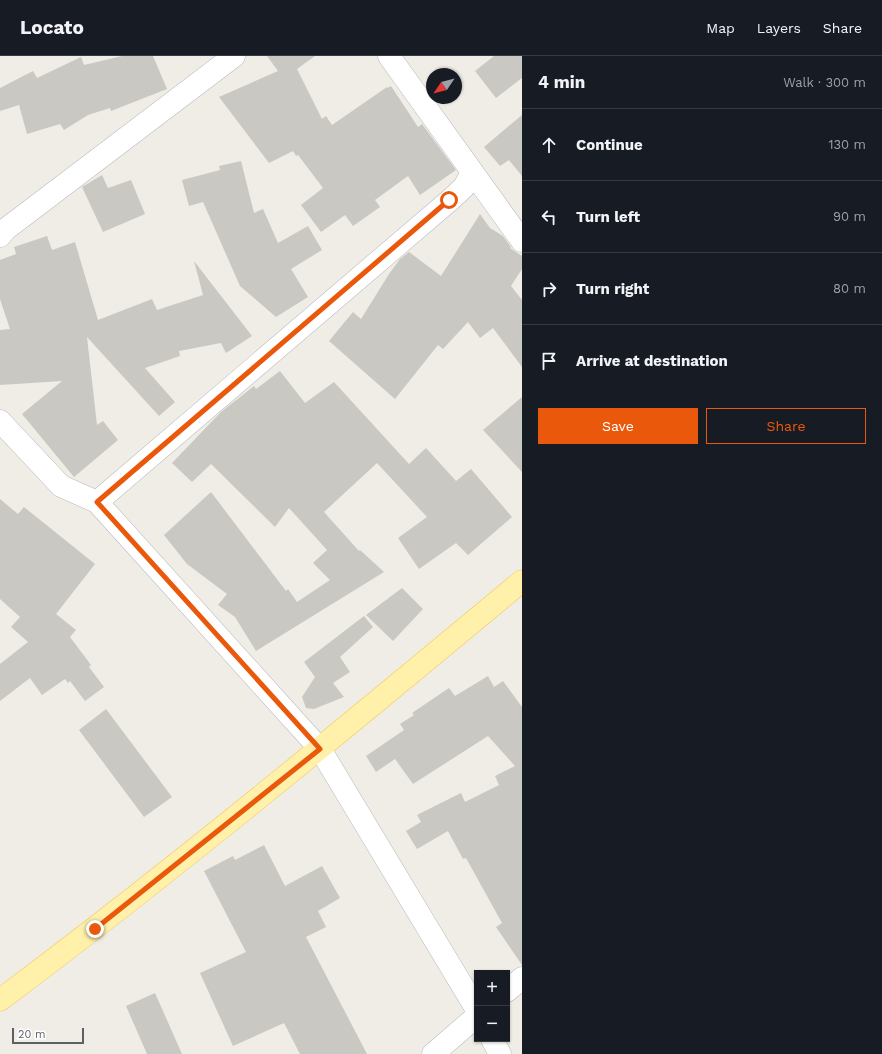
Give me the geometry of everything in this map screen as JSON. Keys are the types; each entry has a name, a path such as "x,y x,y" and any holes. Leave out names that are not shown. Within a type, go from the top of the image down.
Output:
{"main road":[{"path":"0,1000 95,929 320,749 522,582"}],"street":[{"path":"0,236 6,229 234,56"},
{"path":"390,56 472,173 522,240"},
{"path":"97,502 449,200 464,186 472,173"},
{"path":"0,421 61,486 97,502 320,749 475,1006"},
{"path":"510,988 522,978"},
{"path":"433,1054 474,1019"},
{"path":"494,1042 500,1054"}],"building":[{"path":"122,56 153,56 167,89 111,111 110,108 88,115 64,130 60,124 27,134 19,105 0,111 0,88 33,71 37,78 81,57 84,65"},
{"path":"267,56 315,56 297,69 322,119 326,116 332,125 387,87 388,88 391,86 418,127 422,124 456,170 420,195 408,176 375,200 380,207 353,226 345,215 321,232 301,205 323,188 298,155 296,156 293,151 269,163 219,97 278,71"},
{"path":"494,56 522,56 522,78 496,98 475,71"},
{"path":"522,115 522,176 509,160 500,166 484,147"},
{"path":"241,161 254,213 263,209 278,243 308,226 322,250 291,269 308,297 276,317 240,286 203,202 189,206 182,180 220,170 219,166"},
{"path":"102,175 108,188 131,180 145,214 103,232 82,187"},
{"path":"480,214 490,228 503,236 511,247 510,248 522,256 522,269 511,286 522,300 522,367 493,328 480,338 468,322 443,349 438,345 395,399 329,341 353,312 361,319 389,274 400,259 409,252 441,276"},
{"path":"47,236 52,250 75,242 98,320 152,299 157,310 203,295 194,261 252,336 226,353 221,343 179,351 180,356 145,368 175,402 159,416 87,337 97,425 103,421 118,440 74,477 22,414 62,381 0,385 0,330 10,329 0,299 0,260 16,254 14,247"},
{"path":"280,371 305,403 334,382 409,464 426,448 456,481 471,469 512,517 468,555 456,543 419,569 398,538 427,517 377,463 324,512 359,551 360,550 384,572 256,651 235,617 218,605 227,594 187,564 164,535 211,492 286,591 288,589 297,602 330,580 313,563 327,550 289,508 275,527 211,464 192,482 172,463 221,412 254,386 256,389"},
{"path":"522,397 522,472 483,430"},
{"path":"0,499 18,514 24,507 95,564 56,614 76,630 70,637 91,665 89,667 104,687 85,701 70,681 68,683 65,679 42,695 30,678 0,701 0,664 28,642 11,627 20,617 0,599"},
{"path":"402,588 423,609 393,641 366,615"},
{"path":"364,616 373,627 340,657 350,672 333,683 344,697 314,709 306,708 302,697 315,677 304,662"},
{"path":"488,676 494,687 503,681 522,707 522,965 496,927 502,923 466,858 463,859 448,831 417,849 406,831 421,822 417,815 461,793 465,802 499,785 495,776 515,766 488,736 413,784 395,759 376,772 366,756 404,730 400,724 414,715 412,713 449,688 455,696"},
{"path":"106,709 172,797 144,817 79,730"},
{"path":"264,845 285,886 322,866 340,898 318,911 326,927 306,937 367,1054 300,1054 284,1023 233,1046 200,973 246,952 204,871 233,856 235,860"},
{"path":"155,993 182,1054 147,1054 126,1006"}],"route":[{"path":"95,929 320,749 97,502 449,200"}]}
